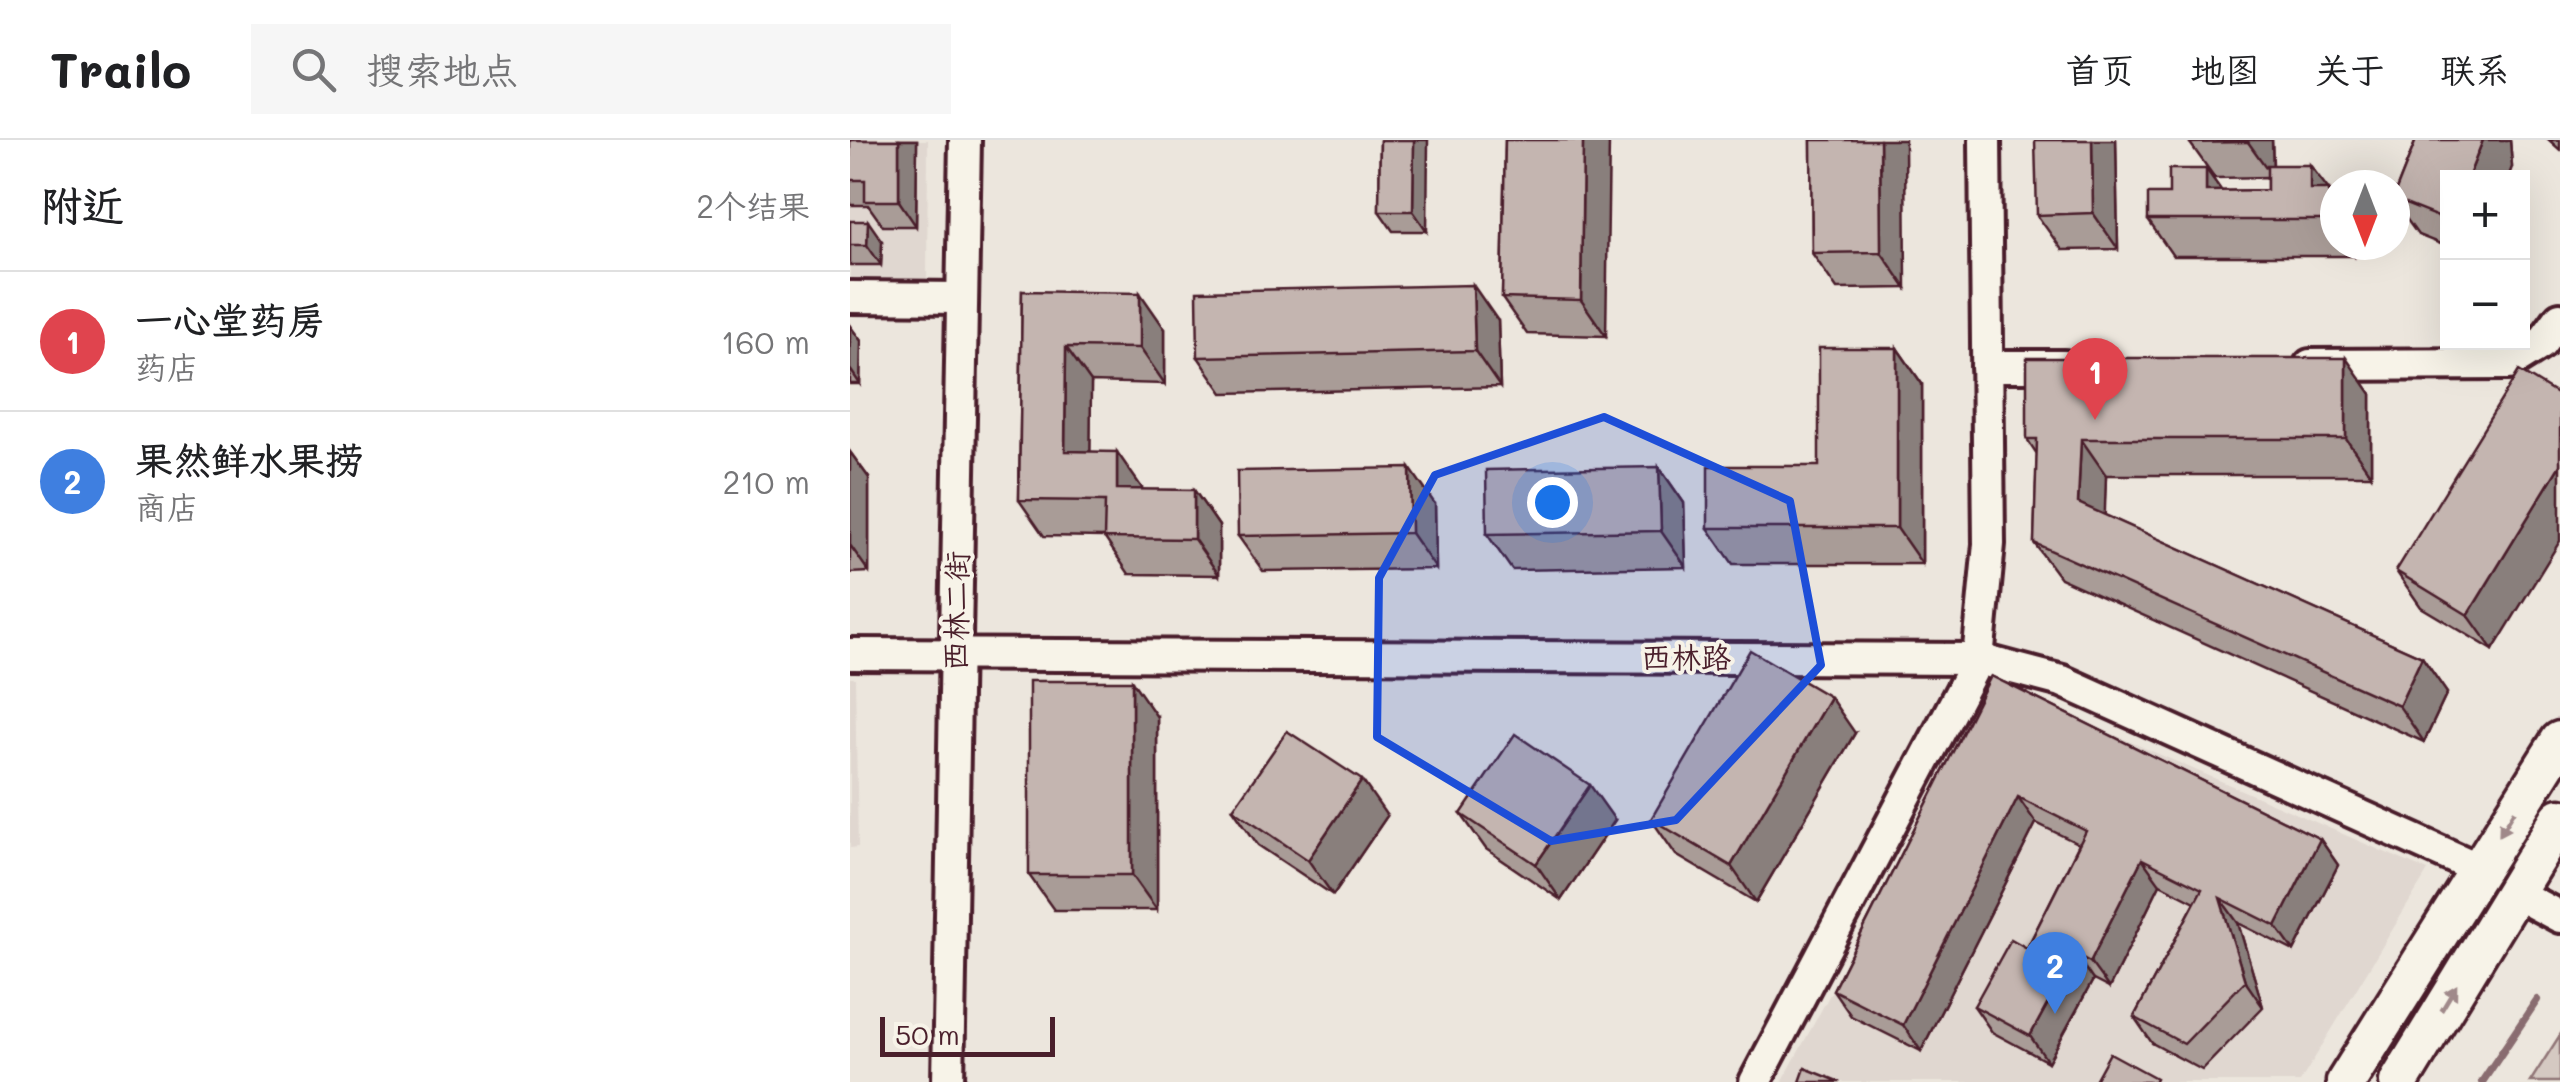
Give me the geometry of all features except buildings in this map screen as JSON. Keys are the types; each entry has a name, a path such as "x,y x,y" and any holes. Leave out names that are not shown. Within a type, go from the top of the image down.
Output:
{"main road":[{"path":"2346,1082 2560,741"},
{"path":"2399,1082 2560,818"}],"street":[{"name":"西林二街","path":"948,1082 965,140"},
{"path":"1754,1082 1978,660 1989,544 1985,140"},
{"path":"850,297 962,298"},
{"path":"2277,365 2509,364 2541,344 2560,318"},
{"path":"1988,366 2084,366"},
{"name":"西林路","path":"850,654 1978,660 2062,681 2479,869"},
{"path":"2513,892 2560,916"}],"highlighted area":[{"path":"1604,417 1790,501 1821,665 1676,820 1551,841 1377,737 1379,578 1435,475"}],"shaded area":[{"path":"850,140 928,140 927,282 850,282"},
{"path":"850,678 855,678 858,847 850,848"},
{"path":"2034,700 2428,871 2300,1082 1782,1082 1980,720"},
{"path":"2560,1035 2560,1082 2530,1082"}],"waterway":[{"path":"2482,1082 2537,1000"}],"place":[{"name":"一心堂药房","path":"2095,420"},
{"name":"果然鲜水果捞","path":"2055,1014"}]}
